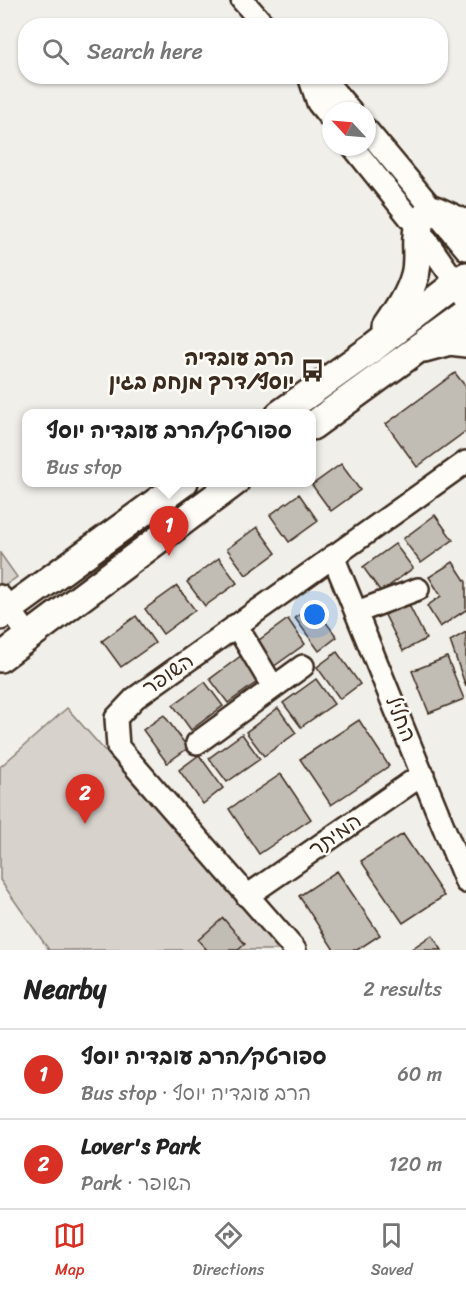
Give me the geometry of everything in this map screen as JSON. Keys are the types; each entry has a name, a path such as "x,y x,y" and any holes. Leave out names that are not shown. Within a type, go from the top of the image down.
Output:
{"main road":[{"path":"374,347 408,294 416,274 418,250 426,218 466,224"},
{"path":"287,409 463,285"},
{"path":"316,423 466,314"},
{"path":"414,351 450,341 466,344"},
{"path":"3,607 178,487"},
{"path":"0,658 230,487"}],"street":[{"path":"242,0 258,18"},
{"path":"312,84 322,108"},
{"path":"326,84 343,102"},
{"path":"376,143 426,218 463,285"},
{"path":"362,156 426,218 466,249"},
{"name":"השופר","path":"295,950 118,747 116,718 135,698 466,462"},
{"name":"החליל","path":"333,556 466,882"},
{"path":"357,612 418,589"},
{"path":"3,607 29,636"},
{"path":"236,625 273,687"},
{"path":"197,743 303,666"},
{"name":"המיתר","path":"247,896 423,774"}],"shaded area":[{"path":"0,553 17,577 0,589"},
{"path":"67,708 282,950 49,950 0,880 0,767"}],"building":[{"path":"455,373 466,387 466,431 417,467 386,424"},
{"path":"341,464 360,490 331,511 313,487 316,487 316,482"},
{"path":"299,494 318,521 289,542 270,515"},
{"path":"435,515 453,540 421,563 403,539"},
{"path":"257,527 276,553 246,575 227,549"},
{"path":"395,544 413,568 381,592 363,567"},
{"path":"219,558 237,583 205,606 187,582"},
{"path":"453,562 466,582 466,610 440,627 427,606 441,596 429,577"},
{"path":"177,586 195,610 163,634 145,609"},
{"path":"407,601 426,639 403,651 384,613"},
{"path":"313,605 337,637 319,651 295,618"},
{"path":"136,616 155,643 121,667 102,641"},
{"path":"288,619 305,644 273,667 255,643"},
{"path":"466,632 466,687 450,641"},
{"path":"337,652 360,684 340,699 317,667"},
{"path":"242,655 260,680 228,703 210,679"},
{"path":"447,657 464,699 429,713 412,671"},
{"path":"316,679 334,704 301,727 283,703"},
{"path":"205,682 223,706 191,730 173,705"},
{"path":"278,708 296,733 264,756 246,732"},
{"path":"164,715 188,748 167,763 143,730"},
{"path":"359,720 389,766 331,805 300,759"},
{"path":"242,734 260,759 227,782 209,758"},
{"path":"199,755 223,788 203,804 179,770"},
{"path":"281,774 311,819 259,854 229,809"},
{"path":"403,834 444,896 403,923 361,861"},
{"path":"337,871 380,935 357,950 334,950 299,896"},
{"path":"223,918 245,944 238,950 207,950 198,940"},
{"path":"432,935 442,950 410,950"}],"place":[{"name":"הרב עובדיה יוסף/דרך מנחם בגין","path":"312,370"},
{"name":"ספורטק/הרב עובדיה יוסף","path":"169,556"},
{"name":"Lover's Park","path":"85,824"}]}
